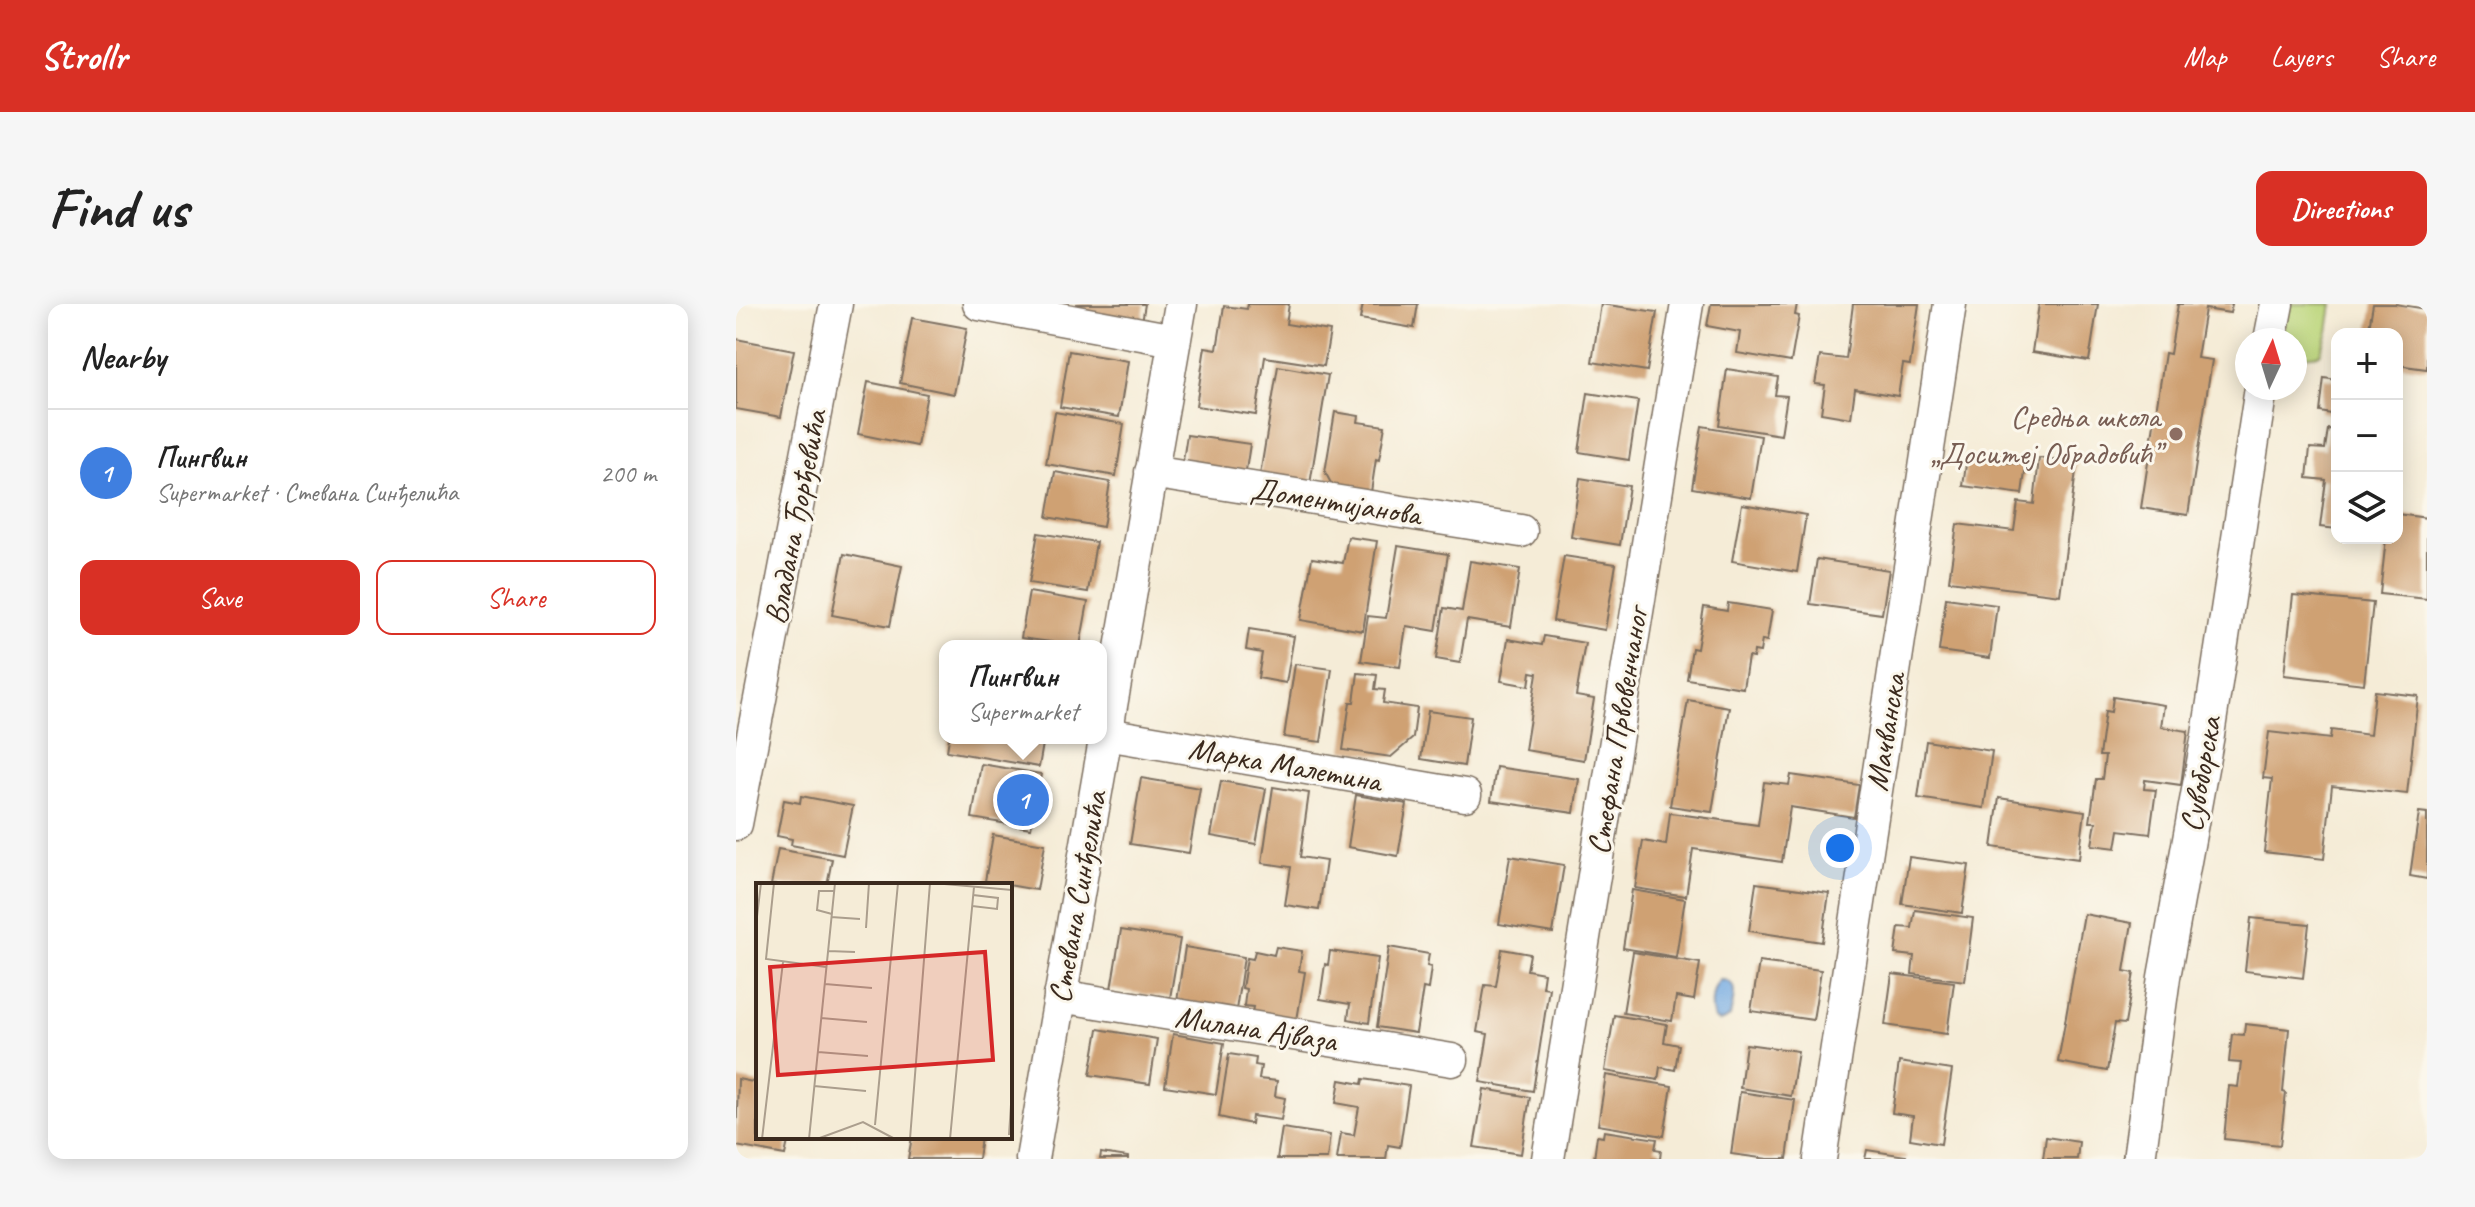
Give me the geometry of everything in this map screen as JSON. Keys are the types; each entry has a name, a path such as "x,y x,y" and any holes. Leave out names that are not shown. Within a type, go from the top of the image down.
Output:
{"street":[{"name":"Владана Ђорђевића","path":"736,824 836,304"},
{"path":"979,304 1174,340"},
{"name":"Стевана Синђелића","path":"1107,728 1181,304"},
{"name":"Стефана Првовенчаног","path":"1548,1159 1687,304"},
{"name":"Мачванска","path":"1820,1159 1950,304"},
{"path":"2272,328 2277,304"},
{"name":"Сувоборска","path":"2139,1159 2164,977 2208,735 2259,400"},
{"name":"Доментијанова","path":"1151,472 1521,531"},
{"name":"Марка Малетина","path":"1107,734 1465,795"},
{"name":"Стевана Синђелића","path":"1032,1159 1104,744"},
{"name":"Милана Ајваза","path":"1060,996 1452,1060"}],"green space":[{"path":"2285,304 2332,304 2328,332 2320,354 2307,355 2307,328 2284,328"}],"water":[{"path":"1720,980 1731,984 1734,993 1730,1017 1720,1022 1714,1019 1712,1004 1713,993"}],"building":[{"path":"1077,304 1145,304 1142,322 1076,311"},
{"path":"1248,304 1289,304 1286,324 1330,331 1324,366 1265,357 1256,415 1196,406 1205,347 1217,349 1224,306 1247,309"},
{"path":"1363,304 1418,304 1414,328 1360,319"},
{"path":"1601,304 1657,312 1647,371 1592,362"},
{"path":"1711,304 1797,304 1795,315 1799,316 1791,362 1737,353 1740,332 1707,326"},
{"path":"1853,304 1919,304 1910,365 1903,364 1898,396 1855,389 1851,418 1821,413 1825,385 1815,384 1820,356 1846,359"},
{"path":"2039,304 2098,304 2089,361 2032,352"},
{"name":"Средња школа „Доситеј Обрадовић”","path":"2178,304 2232,304 2230,313 2205,309 2197,358 2212,360 2188,515 2141,508 2165,353 2170,354"},
{"path":"2373,304 2427,309 2427,369 2403,366 2403,328 2369,328"},
{"path":"912,318 967,328 954,394 900,383"},
{"path":"736,339 794,350 781,417 736,409"},
{"path":"1069,351 1128,361 1119,417 1060,407"},
{"path":"1278,366 1328,375 1310,484 1260,475"},
{"path":"1727,369 1778,377 1775,395 1787,396 1781,435 1719,425"},
{"path":"2324,378 2331,379 2331,414 2320,412"},
{"path":"868,382 927,394 917,446 858,434"},
{"path":"1588,393 1638,401 1629,460 1579,452"},
{"path":"1055,412 1124,424 1116,476 1046,464"},
{"path":"1335,412 1359,416 1358,422 1385,426 1371,492 1332,485 1325,472"},
{"path":"1702,426 1761,436 1751,498 1692,488"},
{"path":"2328,429 2331,429 2331,528 2320,527 2326,480 2307,478 2310,448 2325,449"},
{"path":"1187,435 1250,444 1245,477 1182,467"},
{"path":"1967,457 2026,465 2022,494 1963,486"},
{"path":"2039,458 2077,463 2060,595 1949,581 1957,524 2014,531 2018,502 2034,504"},
{"path":"1055,472 1110,482 1103,527 1047,517"},
{"path":"1580,478 1629,486 1620,545 1571,537"},
{"path":"1742,504 1806,515 1797,572 1732,561"},
{"path":"2403,515 2427,518 2427,599 2380,594 2385,544 2403,544"},
{"path":"1038,533 1096,542 1088,592 1029,583"},
{"path":"1348,537 1377,541 1363,631 1301,620 1312,558 1343,563"},
{"path":"1398,546 1448,554 1436,631 1406,626 1400,667 1361,661 1368,616 1386,618"},
{"path":"844,554 902,566 890,626 832,615"},
{"path":"1564,556 1616,564 1605,630 1553,621"},
{"path":"1817,559 1889,570 1882,614 1810,604"},
{"path":"1470,561 1520,569 1511,627 1467,620 1460,663 1436,659 1444,608 1462,611"},
{"path":"1029,592 1088,602 1081,640 1021,638"},
{"path":"2293,595 2373,603 2364,684 2284,675"},
{"path":"1946,598 1997,605 1990,658 1939,651"},
{"path":"1728,603 1772,610 1767,641 1762,640 1760,652 1754,651 1753,658 1748,657 1743,688 1687,679 1692,648 1697,649 1704,607 1727,611"},
{"path":"1249,629 1294,636 1286,683 1258,678 1262,653 1246,650"},
{"path":"1544,636 1585,643 1576,696 1594,699 1584,760 1525,750 1537,673 1531,672 1529,686 1501,681 1508,639 1542,645"},
{"path":"1295,664 1332,669 1321,742 1284,737"},
{"path":"1358,673 1377,675 1375,689 1385,690 1383,703 1417,708 1413,738 1391,757 1343,750"},
{"path":"2375,691 2418,696 2407,794 2332,786 2324,859 2264,852 2272,779 2263,778 2269,732 2330,739 2331,730 2370,735"},
{"path":"2113,697 2164,705 2161,727 2188,731 2181,785 2145,780 2144,789 2156,790 2150,834 2119,830 2116,848 2092,845 2096,822 2090,822 2096,779 2102,779 2105,756 2099,756 2105,711 2111,712"},
{"path":"1688,700 1729,707 1712,812 1670,806"},
{"path":"1428,711 1471,717 1464,766 1421,759"},
{"path":"1926,741 1992,751 1984,808 1918,798"},
{"path":"948,744 1043,744 1039,767 947,751"},
{"path":"981,764 1041,774 1031,828 972,818"},
{"path":"1496,767 1579,779 1574,813 1491,801"},
{"path":"1791,775 1859,785 1854,817 1790,807 1782,862 1693,849 1686,896 1635,888 1643,841 1666,845 1670,813 1758,825 1764,782 1789,785"},
{"path":"1141,778 1200,788 1189,853 1130,844"},
{"path":"1221,781 1266,789 1256,844 1211,836"},
{"path":"1273,787 1309,793 1300,857 1326,861 1319,910 1285,905 1291,867 1262,863"},
{"path":"1356,795 1407,804 1398,856 1348,847"},
{"path":"801,796 853,806 843,855 791,845 792,839 777,836 784,800 800,803"},
{"path":"1999,798 2085,811 2079,859 1992,847"},
{"path":"2419,812 2427,813 2427,879 2410,876"},
{"path":"993,835 1045,844 1037,890 1012,886 1012,883 985,881"},
{"path":"778,849 832,859 827,883 771,883"},
{"path":"1510,856 1564,865 1553,933 1499,924"},
{"path":"1909,857 1969,865 1962,913 1902,904"},
{"path":"1756,883 1829,893 1822,942 1749,931"},
{"path":"1632,890 1685,899 1676,957 1623,948"},
{"path":"1915,910 1973,918 1965,981 1912,974 1914,956 1895,954 1899,927 1912,928"},
{"path":"2084,914 2132,923 2124,971 2134,973 2125,1024 2115,1023 2107,1071 2058,1062"},
{"path":"2251,918 2309,924 2303,978 2245,971"},
{"path":"1121,930 1180,939 1170,998 1111,989"},
{"path":"1185,947 1244,957 1236,1010 1177,1001"},
{"path":"1276,947 1302,951 1299,971 1305,972 1297,1020 1252,1013 1253,1007 1244,1006 1246,989 1242,988 1247,958 1253,959 1255,951 1274,955"},
{"path":"1389,947 1429,954 1428,989 1423,988 1416,1033 1377,1027"},
{"path":"1502,949 1530,954 1527,970 1544,973 1542,987 1549,988 1533,1091 1480,1082 1488,1034 1477,1032 1485,985 1496,986"},
{"path":"1330,951 1378,958 1369,1023 1348,1019 1350,1004 1320,999"},
{"path":"1633,952 1700,963 1694,1000 1676,997 1672,1021 1623,1013"},
{"path":"1759,962 1821,970 1813,1020 1751,1011"},
{"path":"1892,974 1954,982 1947,1034 1885,1025"},
{"path":"1614,1015 1667,1024 1664,1042 1679,1045 1675,1070 1660,1067 1658,1080 1605,1071"},
{"path":"2245,1024 2289,1029 2280,1145 2224,1139 2229,1086 2238,1087 2241,1063 2229,1062 2232,1034 2244,1035"},
{"path":"1098,1029 1157,1039 1150,1084 1090,1075"},
{"path":"1173,1034 1224,1043 1216,1094 1165,1086"},
{"path":"1746,1044 1798,1051 1791,1096 1740,1088"},
{"path":"1229,1054 1256,1058 1255,1065 1261,1066 1259,1079 1277,1081 1275,1096 1285,1098 1281,1120 1252,1116 1251,1124 1219,1117"},
{"path":"1899,1062 1952,1070 1941,1144 1910,1139 1913,1116 1892,1113"},
{"path":"1606,1075 1672,1086 1664,1136 1598,1125"},
{"path":"738,1079 756,1083 756,1139 789,1139 785,1155 736,1146"},
{"path":"1363,1079 1409,1086 1400,1147 1388,1145 1386,1159 1337,1159 1341,1133 1354,1135 1359,1107 1336,1103 1340,1080 1362,1084"},
{"path":"1484,1089 1530,1097 1521,1154 1474,1147"},
{"path":"1740,1092 1795,1100 1787,1159 1731,1154"},
{"path":"1282,1128 1330,1135 1327,1159 1277,1159"},
{"path":"1604,1131 1657,1139 1655,1149 1661,1150 1660,1159 1594,1159 1597,1136 1603,1137"},
{"path":"2046,1137 2079,1142 2077,1159 2043,1159"},
{"path":"912,1139 981,1139 978,1159 908,1159"},
{"path":"1867,1150 1906,1156 1906,1159 1865,1159"},
{"path":"1101,1153 1128,1157 1128,1159 1100,1159"}],"place":[{"name":"Средња школа „Доситеј Обрадовић”","path":"2176,434"},
{"name":"Пингвин","path":"1023,800"}]}
